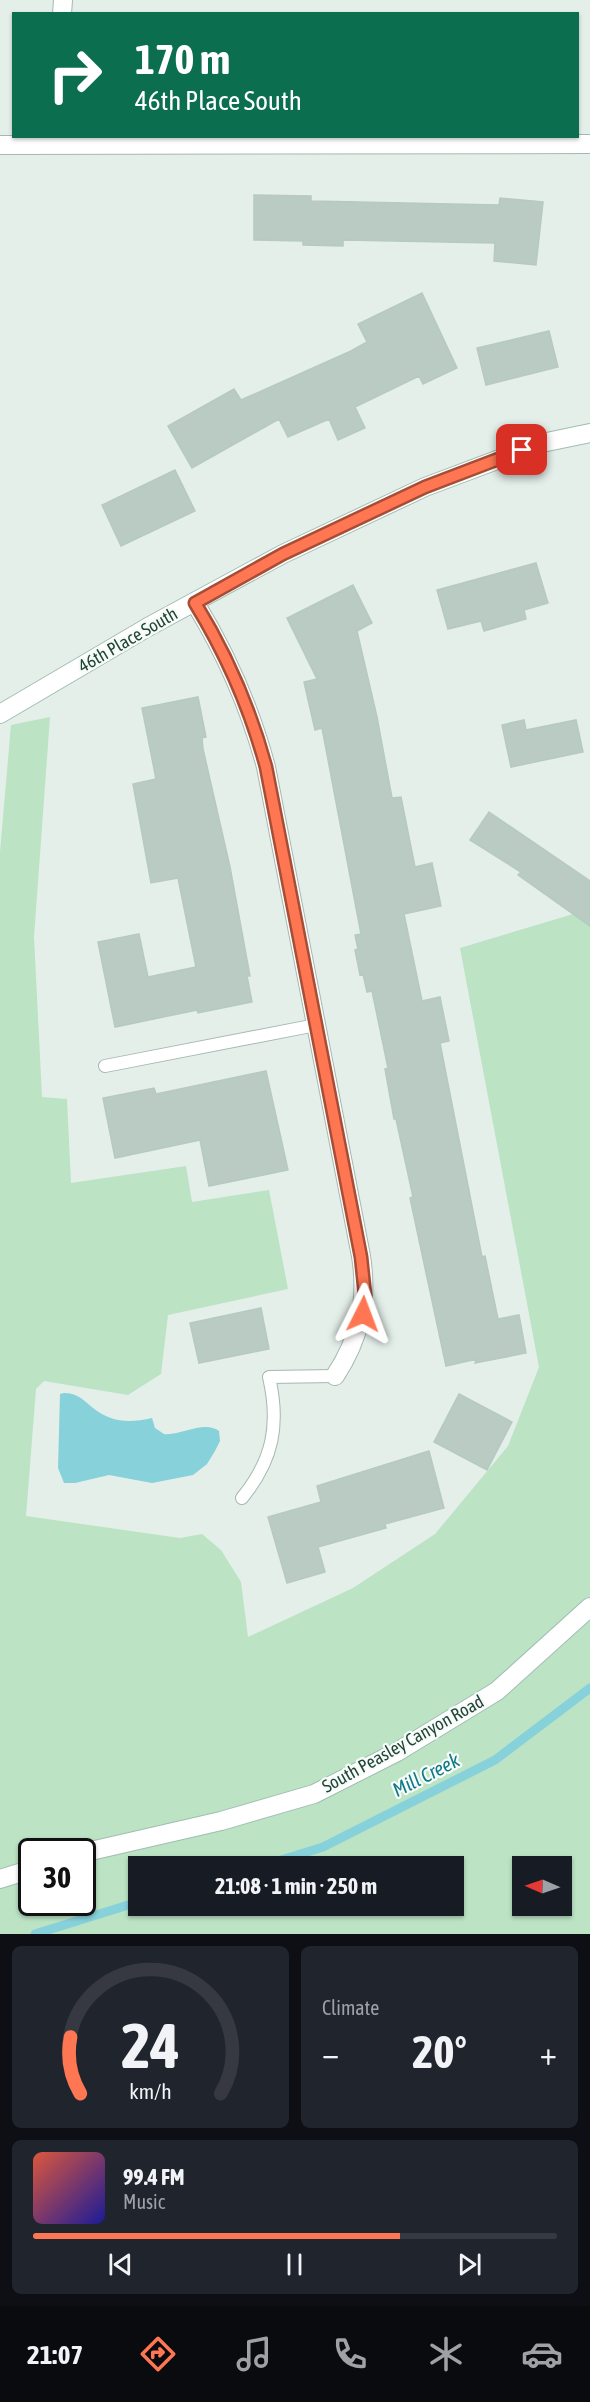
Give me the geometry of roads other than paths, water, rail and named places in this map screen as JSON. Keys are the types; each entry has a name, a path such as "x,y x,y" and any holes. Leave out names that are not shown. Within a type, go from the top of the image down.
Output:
{"street":[{"path":"0,145 51,141 590,144"},
{"name":"46th Place South","path":"0,714 148,627 283,554 425,487 542,443 590,433"},
{"path":"195,603 228,660 255,728 266,767 364,1275 363,1314 357,1336 348,1357 335,1376"},
{"name":"South Peasley Canyon Road","path":"96,1850 221,1821 314,1794 397,1752 497,1691 590,1607"},
{"path":"0,1879 18,1873"}],"lane":[{"path":"105,1066 316,1025"},
{"path":"242,1498 263,1467 270,1449 275,1413 269,1377 335,1376"}],"water":[{"path":"60,1394 77,1396 100,1413 114,1419 136,1421 152,1418 155,1428 164,1434 206,1427 213,1428 219,1431 220,1441 207,1464 193,1475 152,1483 109,1475 75,1483 64,1483 58,1468"}],"waterway":[{"name":"Mill Creek","path":"294,1856 323,1847 495,1760 590,1688"},
{"name":"Mill Creek","path":"35,1934 128,1905"}]}
